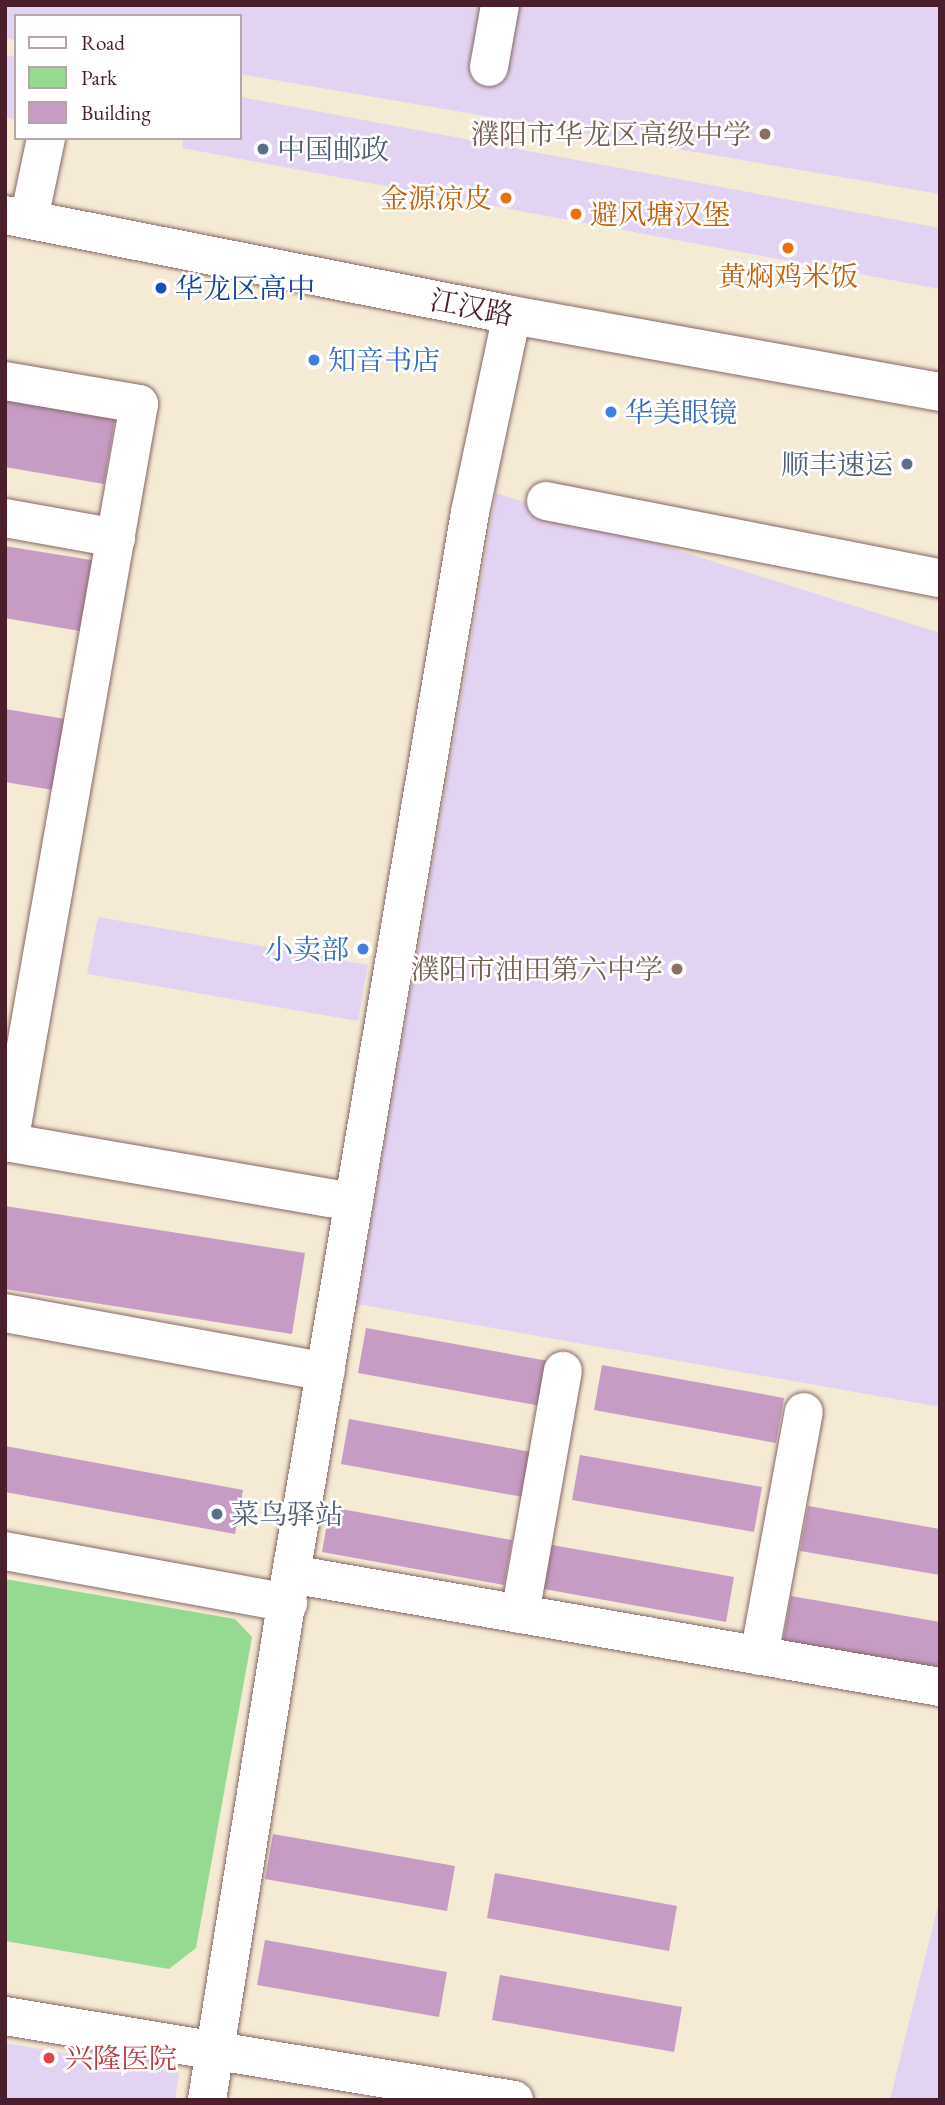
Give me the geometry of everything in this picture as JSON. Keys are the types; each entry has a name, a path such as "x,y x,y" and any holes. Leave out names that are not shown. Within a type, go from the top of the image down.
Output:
{"street":[{"path":"489,67 500,5"},
{"path":"17,217 45,140"},
{"name":"江汉路","path":"17,217 512,315 940,392"},
{"path":"207,2100 480,452 512,315"},
{"path":"5,381 139,404 7,1142 354,1202"},
{"path":"546,501 940,578"},
{"path":"5,518 116,538"},
{"path":"5,1313 326,1371"},
{"path":"520,1614 563,1371"},
{"path":"759,1656 804,1412"},
{"path":"5,1550 290,1588 520,1614 940,1687"},
{"path":"5,2016 514,2100"}],"shaded area":[{"name":"濮阳市华龙区高级中学","path":"5,5 940,5 940,194 242,74 242,14 14,14 14,40 5,38"},
{"path":"5,55 14,57 14,119 5,117"},
{"path":"242,97 940,228 940,289 182,148 183,140 242,140"},
{"name":"濮阳市油田第六中学","path":"496,493 940,633 940,1407 357,1304"},
{"path":"98,917 368,965 358,1021 87,974"},
{"path":"940,1897 940,2100 890,2100"},
{"name":"兴隆医院","path":"5,2043 179,2073 175,2100 5,2100"}],"green space":[{"path":"5,1579 235,1619 252,1637 196,1948 169,1969 5,1941"}],"building":[{"path":"5,395 116,413 104,484 5,467"},
{"path":"5,546 97,561 85,632 5,618"},
{"path":"5,709 65,719 53,790 5,782"},
{"path":"5,1206 305,1253 292,1334 5,1289"},
{"path":"366,1328 548,1361 541,1406 358,1373"},
{"path":"602,1365 784,1398 776,1443 594,1410"},
{"path":"349,1419 531,1452 523,1497 341,1464"},
{"path":"5,1446 243,1490 235,1534 5,1492"},
{"path":"580,1455 762,1487 754,1532 572,1500"},
{"path":"808,1506 940,1529 940,1575 800,1551"},
{"path":"330,1507 512,1540 504,1585 322,1552"},
{"path":"552,1545 734,1577 726,1622 544,1589"},
{"path":"791,1596 940,1622 940,1669 783,1641"},
{"path":"273,1834 455,1866 447,1911 265,1879"},
{"path":"495,1873 677,1906 669,1951 487,1918"},
{"path":"265,1940 447,1972 439,2017 257,1985"},
{"path":"500,1975 682,2007 674,2052 492,2020"}],"place":[{"name":"濮阳市华龙区高级中学","path":"765,134"},
{"name":"中国邮政","path":"263,149"},
{"name":"金源凉皮","path":"506,198"},
{"name":"避风塘汉堡","path":"576,214"},
{"name":"黄焖鸡米饭","path":"788,248"},
{"name":"华龙区高中","path":"161,288"},
{"name":"知音书店","path":"314,360"},
{"name":"华美眼镜","path":"611,412"},
{"name":"顺丰速运","path":"907,464"},
{"name":"小卖部","path":"363,949"},
{"name":"濮阳市油田第六中学","path":"677,969"},
{"name":"菜鸟驿站","path":"217,1514"},
{"name":"兴隆医院","path":"49,2058"}]}
